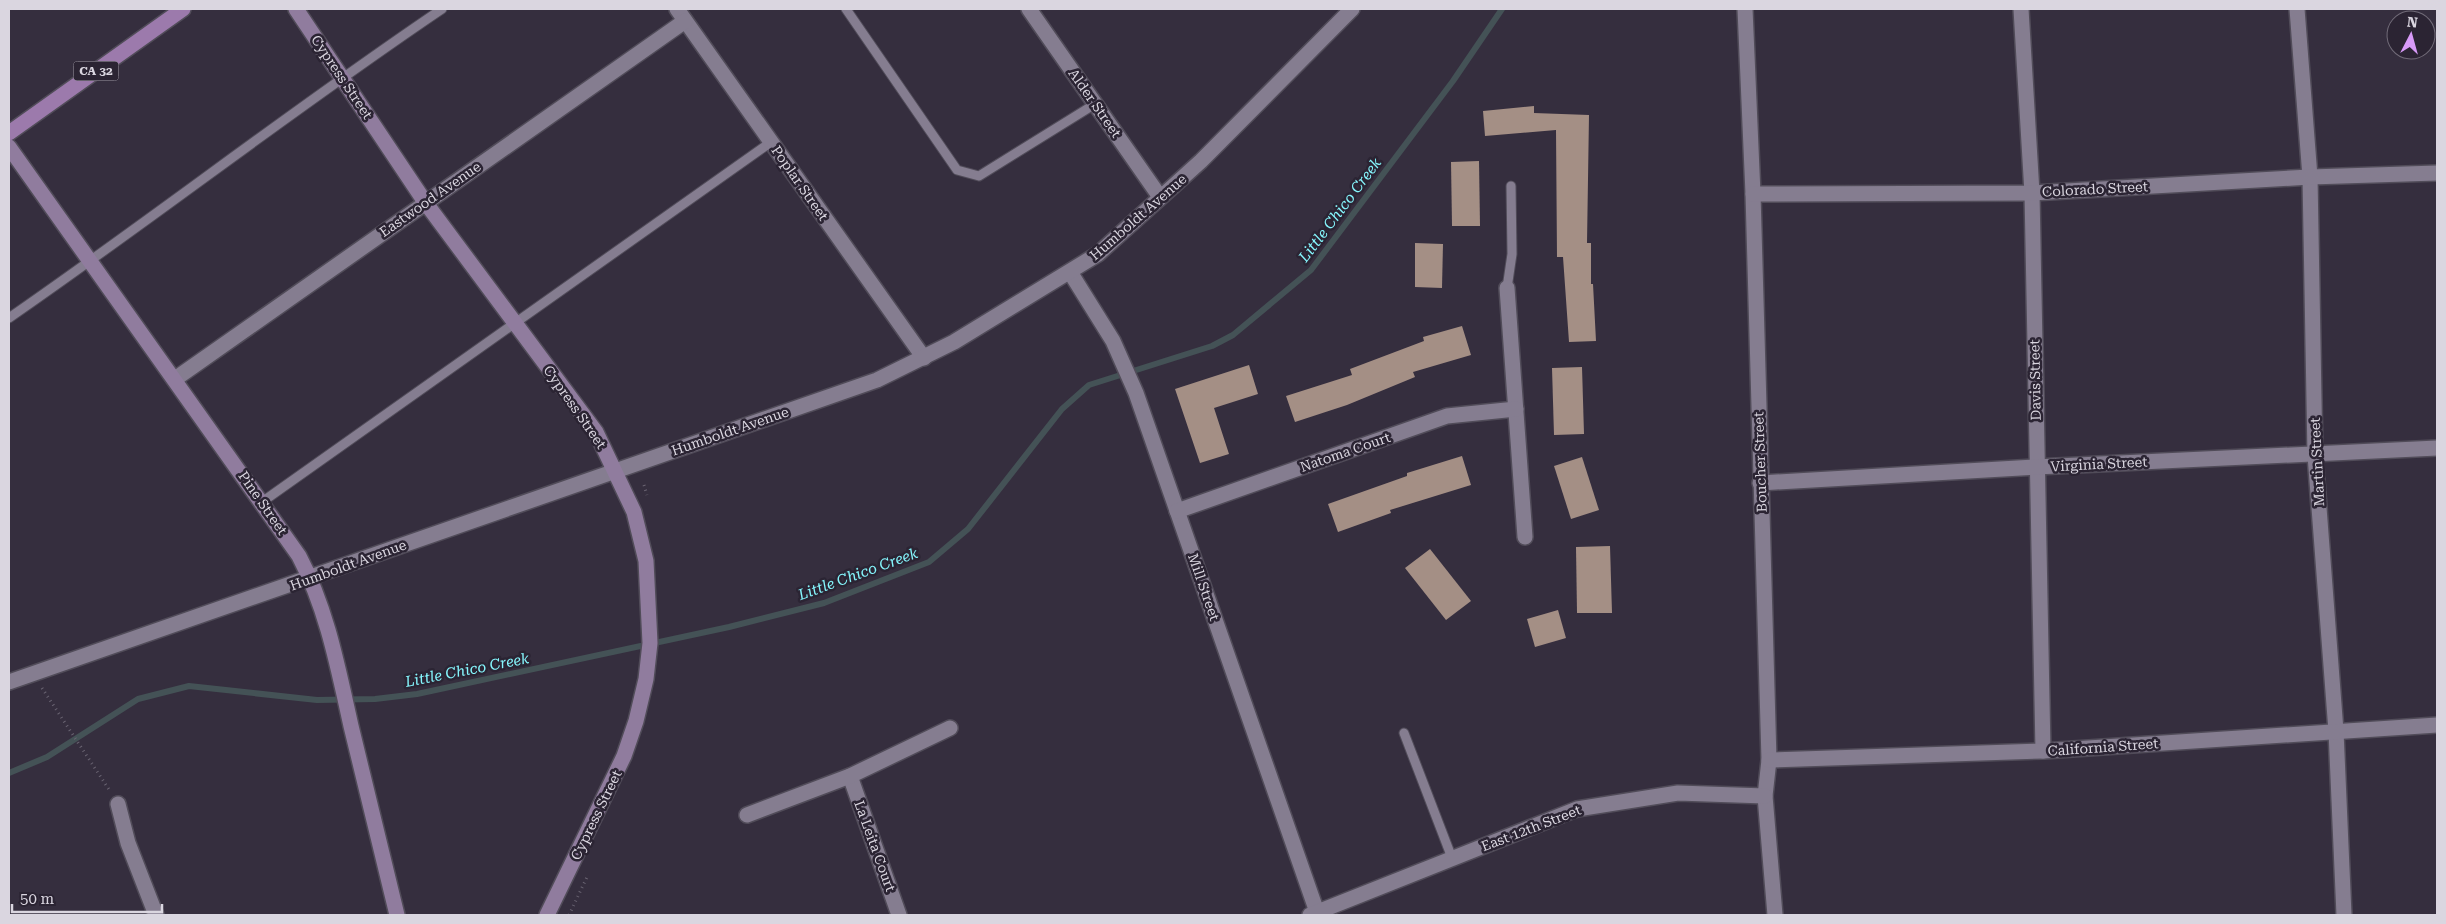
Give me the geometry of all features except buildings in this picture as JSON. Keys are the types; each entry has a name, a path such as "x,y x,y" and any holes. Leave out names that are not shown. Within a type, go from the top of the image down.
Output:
{"main road":[{"name":"CA 32","path":"9,133 183,9"}],"street":[{"name":"Cypress Street","path":"296,9 426,202 596,432 634,512 644,553 650,606 650,643 646,679 636,721 624,756 547,915"},
{"name":"Alder Street","path":"1029,9 1160,197"},
{"name":"Humboldt Avenue","path":"9,682 877,380 924,358 954,342 1098,254 1201,161 1352,9"},
{"name":"Boucher Street","path":"1745,9 1753,194 1769,760 1765,796 1775,915"},
{"name":"Davis Street","path":"2022,9 2032,193 2043,751"},
{"name":"Martin Street","path":"2297,9 2310,176 2315,455 2336,731 2344,915"},
{"name":"Poplar Street","path":"681,15 924,358"},
{"name":"Eastwood Avenue","path":"175,379 426,202 681,15"},
{"name":"Pine Street","path":"9,147 262,502 299,556 311,578 321,606 337,665 397,915"},
{"name":"Colorado Street","path":"1753,194 2032,193 2310,176 2437,173"},
{"name":"Mill Street","path":"1070,272 1113,340 1136,393 1313,913"},
{"path":"1508,288 1525,537"},
{"name":"Natoma Court","path":"1177,511 1447,416 1516,409"},
{"name":"Virginia Street","path":"1760,483 2036,467 2437,448"},
{"name":"California Street","path":"1769,760 2043,751 2437,725"},
{"path":"747,816 850,776 950,728"},
{"name":"La Leita Court","path":"850,776 900,915"},
{"name":"East 12th Street","path":"1313,913 1577,809 1678,793 1765,796"},
{"path":"118,804 128,843 156,915"}],"lane":[{"path":"9,318 91,261 342,76 442,9"},
{"path":"846,9 957,170 979,176 1095,104"},
{"path":"262,502 771,142"},
{"path":"1508,288 1512,254 1511,186"},
{"path":"1404,733 1452,858"}],"path":[{"path":"32,674 100,776"}],"waterway":[{"name":"Little Chico Creek","path":"9,773 47,757 138,699 189,686 317,700 375,699 417,694 729,627 824,603 929,562 968,529 1062,409 1089,385 1212,346 1233,335 1311,270 1453,81 1502,9"}]}
